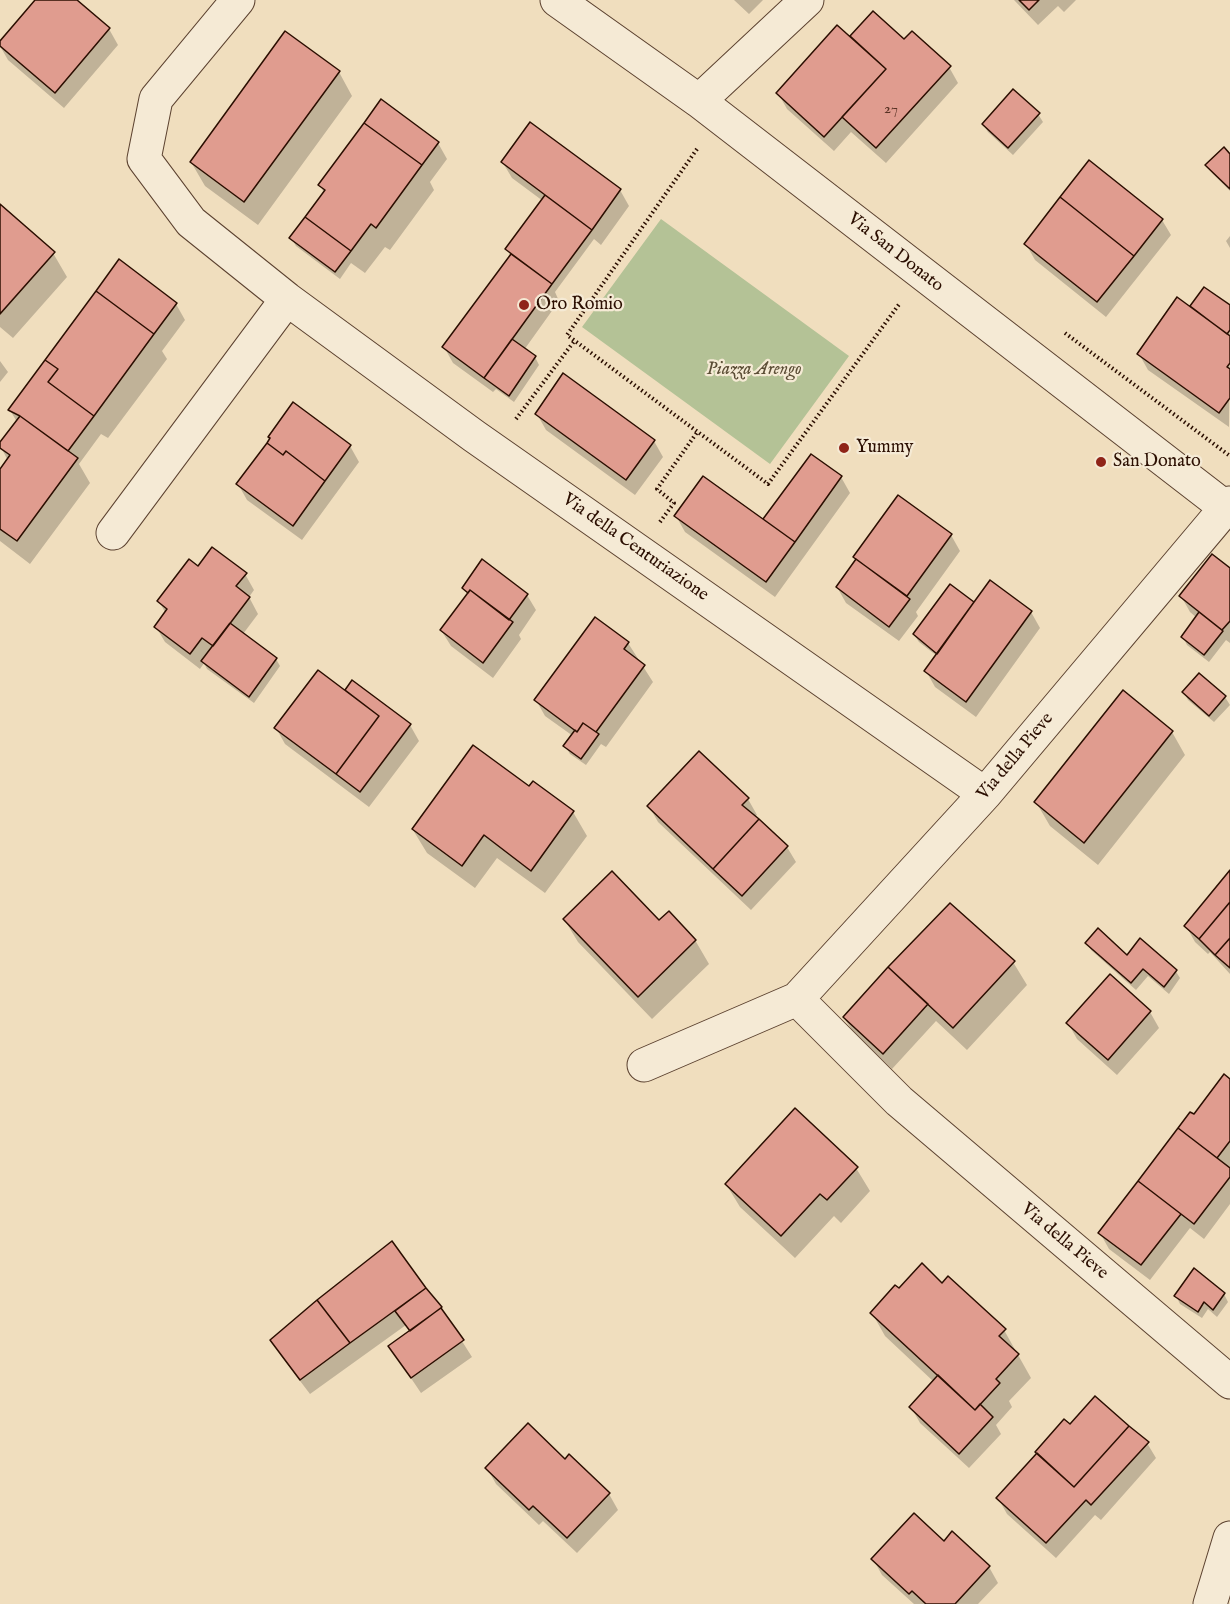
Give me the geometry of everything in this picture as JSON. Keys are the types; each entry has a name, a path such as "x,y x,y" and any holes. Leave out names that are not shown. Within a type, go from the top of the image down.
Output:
{"street":[{"name":"Via della Centuriazione","path":"238,0 156,99 144,159 191,222 287,299 474,435 985,795"},
{"path":"699,101 807,0"},
{"name":"Via San Donato","path":"574,5 1229,508"},
{"path":"113,533 287,299"},
{"name":"Via della Pieve","path":"644,1065 797,999 985,795 1229,508"},
{"name":"Via della Pieve","path":"797,999 899,1101 1230,1382"},
{"path":"1210,1604 1230,1538"}],"path":[{"path":"697,149 567,335 768,484 900,303"},
{"path":"510,428 574,340"},
{"path":"660,522 674,503 657,489 698,431"}],"green space":[{"name":"Piazza Arengo","path":"661,219 849,356 770,464 582,327"}],"building":[{"path":"35,0 77,0 110,28 55,93 0,46 0,41"},
{"path":"1019,0 1039,0 1029,10"},
{"path":"873,11 904,39 912,31 951,66 876,148 842,117 886,69 850,36"},
{"path":"837,25 886,69 824,137 776,93"},
{"path":"285,31 340,71 244,202 190,162"},
{"path":"1013,89 1040,113 1008,148 982,124"},
{"path":"381,99 439,142 422,165 364,123"},
{"path":"530,122 621,189 592,230 501,162"},
{"path":"364,123 422,165 376,228 371,224 351,251 305,217 325,190 318,185"},
{"path":"1224,147 1230,154 1230,189 1205,165"},
{"path":"1089,160 1163,219 1134,256 1060,197"},
{"path":"545,195 592,230 552,284 505,249"},
{"path":"1060,197 1134,256 1097,302 1024,244"},
{"path":"0,204 55,252 0,314"},
{"path":"305,217 351,251 335,272 289,238"},
{"path":"511,254 552,284 484,378 442,347"},
{"path":"119,259 177,303 154,334 96,291"},
{"path":"1204,287 1230,305 1230,330 1227,334 1190,306"},
{"path":"96,291 154,334 94,416 48,382 58,369 45,360"},
{"path":"1177,297 1230,336 1230,363 1227,367 1230,369 1230,398 1219,413 1137,354"},
{"path":"512,339 536,356 509,396 484,378"},
{"path":"45,360 58,369 48,382 94,416 68,451 20,416 8,410"},
{"path":"563,373 655,440 626,480 535,414"},
{"path":"293,402 351,445 325,481 286,451 283,455 267,443 270,438 268,437"},
{"path":"20,416 78,458 17,541 0,529 0,469 10,455 0,448 0,442"},
{"path":"267,443 283,455 286,451 325,481 293,526 236,484"},
{"path":"811,454 842,476 795,542 763,519"},
{"path":"703,476 795,542 766,582 674,516"},
{"path":"898,495 952,534 907,596 853,557"},
{"path":"212,547 247,573 236,586 250,597 213,646 202,638 190,654 154,627 167,609 157,601 189,559 198,566"},
{"path":"1212,554 1230,568 1230,621 1222,630 1179,596"},
{"path":"482,559 528,594 509,620 470,590 468,593 462,588"},
{"path":"856,559 910,599 889,627 836,587"},
{"path":"990,580 1032,611 966,702 924,671"},
{"path":"950,584 974,602 937,654 913,634"},
{"path":"470,590 513,622 483,663 440,630"},
{"path":"1199,612 1223,631 1204,655 1181,637"},
{"path":"595,617 629,642 624,649 645,665 596,732 583,723 577,732 534,700"},
{"path":"230,623 277,658 249,697 201,661"},
{"path":"318,670 379,716 336,774 274,728"},
{"path":"1199,673 1226,696 1209,716 1182,692"},
{"path":"352,680 411,724 360,792 336,774 379,716 345,690"},
{"path":"1123,690 1173,731 1084,843 1034,802"},
{"path":"583,723 599,734 581,759 563,746"},
{"path":"473,745 529,786 533,781 574,811 531,871 484,835 462,866 412,829"},
{"path":"699,751 749,798 742,805 759,819 713,869 647,806"},
{"path":"759,819 788,846 742,896 713,869"},
{"path":"1230,870 1230,902 1199,939 1184,926"},
{"path":"612,871 659,920 669,911 696,940 638,997 563,919"},
{"path":"1230,902 1230,938 1215,955 1199,939"},
{"path":"950,903 1015,961 953,1028 888,967"},
{"path":"1098,928 1127,955 1140,938 1177,970 1164,987 1143,969 1131,983 1085,943"},
{"path":"1230,938 1230,968 1215,955"},
{"path":"888,967 928,1004 883,1054 843,1017"},
{"path":"1110,974 1151,1011 1108,1060 1066,1023"},
{"path":"1224,1074 1230,1079 1230,1141 1217,1158 1178,1128 1190,1112 1194,1114"},
{"path":"795,1108 858,1167 827,1200 820,1194 781,1236 725,1184"},
{"path":"1178,1128 1230,1168 1230,1177 1194,1224 1138,1181"},
{"path":"1138,1181 1181,1214 1141,1265 1098,1233"},
{"path":"392,1241 426,1288 350,1343 317,1300"},
{"path":"922,1263 942,1283 948,1276 1006,1329 999,1336 1019,1354 996,1379 1000,1383 975,1410 870,1313 895,1285 899,1288"},
{"path":"1194,1268 1225,1293 1213,1310 1204,1302 1198,1312 1174,1296"},
{"path":"426,1288 442,1307 410,1331 395,1311"},
{"path":"317,1300 350,1343 300,1380 270,1340"},
{"path":"441,1308 464,1340 411,1378 388,1346"},
{"path":"938,1375 975,1410 980,1404 993,1417 959,1454 909,1407"},
{"path":"1095,1396 1129,1426 1074,1487 1035,1452 1064,1419 1070,1424"},
{"path":"528,1423 565,1459 569,1454 610,1493 567,1538 533,1506 529,1510 485,1468"},
{"path":"1129,1426 1149,1442 1091,1505 1086,1500 1046,1543 996,1498 1037,1453 1074,1487"},
{"path":"914,1513 944,1541 952,1531 990,1566 955,1604 926,1604 912,1591 909,1594 871,1559"}],"place":[{"name":"Oro Romio","path":"524,305"},
{"name":"Yummy","path":"844,448"},
{"name":"San Donato","path":"1101,462"}]}
